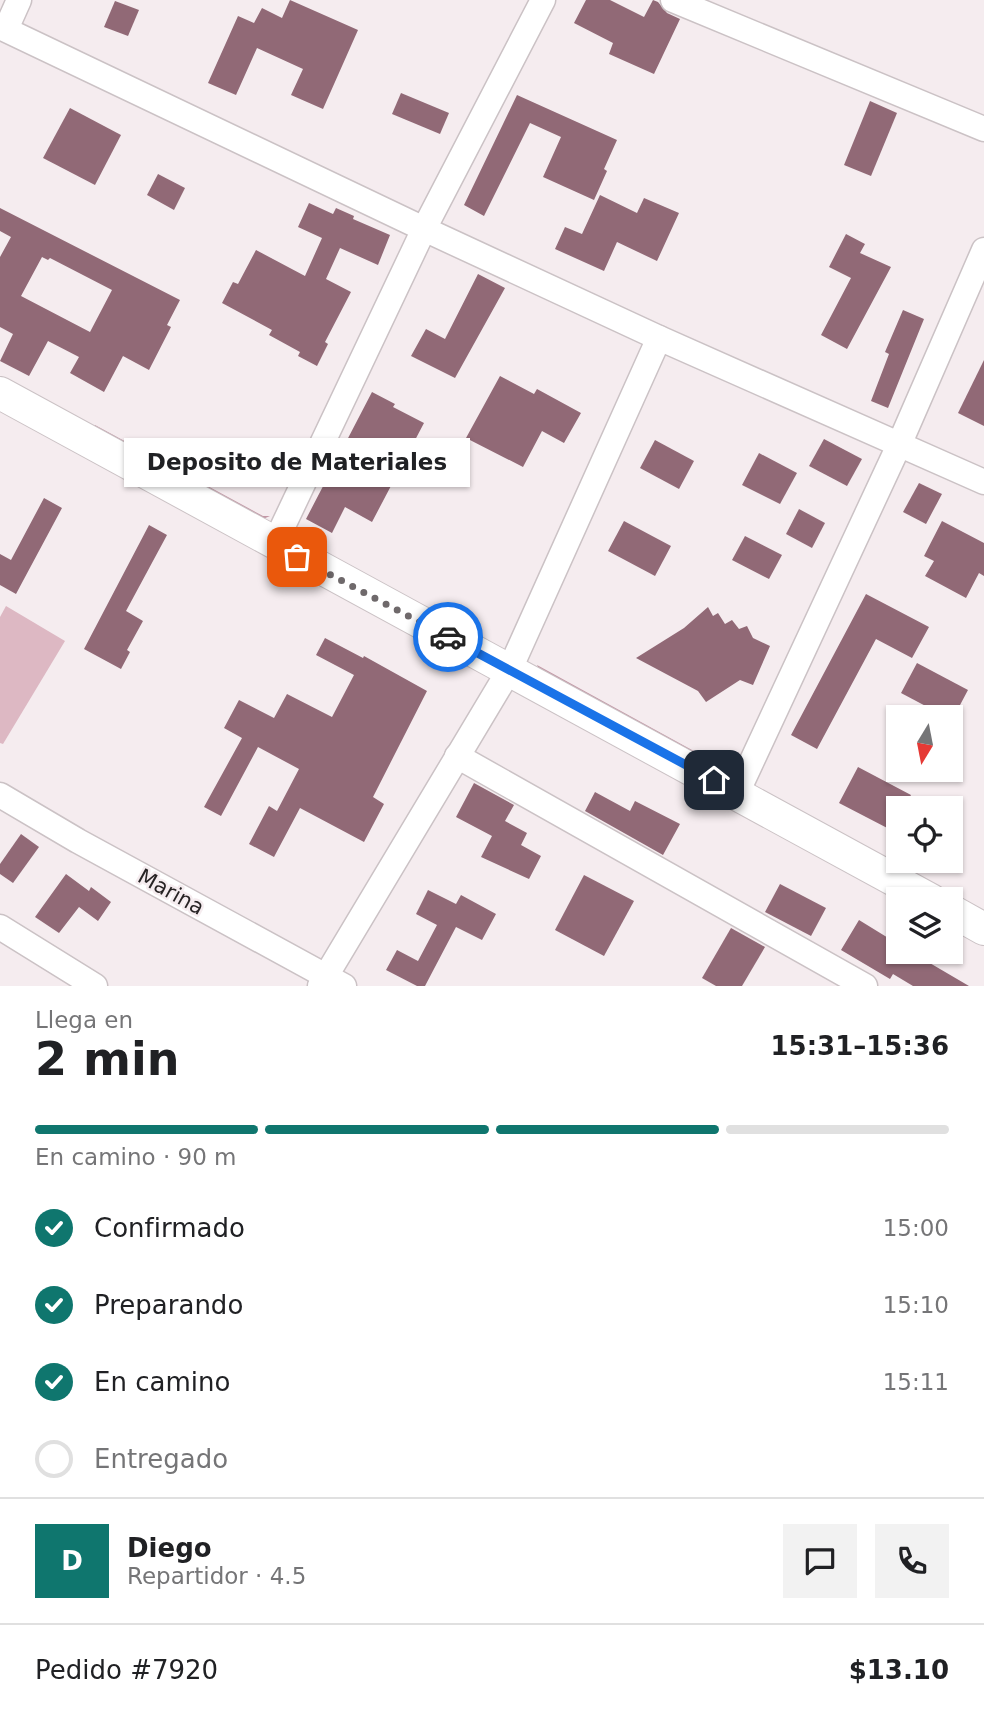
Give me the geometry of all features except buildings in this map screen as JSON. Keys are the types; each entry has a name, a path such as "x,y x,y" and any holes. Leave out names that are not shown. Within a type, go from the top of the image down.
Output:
{"main road":[{"path":"0,393 274,545 510,669 907,887"},
{"path":"963,917 984,929"}],"street":[{"path":"19,0 3,28 659,338 984,482"},
{"path":"274,545 424,229 543,0"},
{"path":"673,0 984,128"},
{"path":"737,793 899,445 984,250"},
{"path":"330,983 457,756 510,669 659,338"},
{"path":"457,756 865,986"},
{"name":"Marina","path":"0,795 330,983"},
{"path":"0,928 95,986"}],"shaded area":[{"path":"95,425 263,516 270,516 263,519 92,430"},
{"path":"6,606 65,641 3,744 0,743 0,617"},
{"path":"537,665 731,770 723,773 540,672"}],"way so far":[{"path":"297,557 448,637"}],"place":[{"name":"Deposito de Materiales","path":"297,557"}],"route":[{"path":"448,637 714,780"}]}
